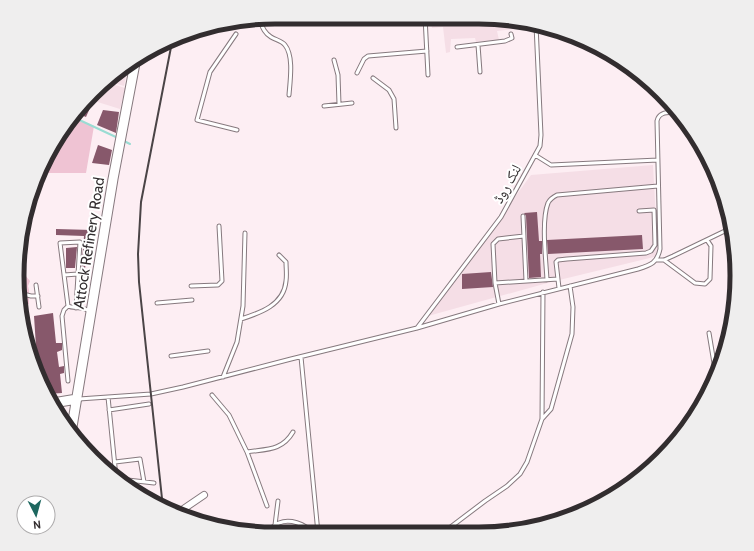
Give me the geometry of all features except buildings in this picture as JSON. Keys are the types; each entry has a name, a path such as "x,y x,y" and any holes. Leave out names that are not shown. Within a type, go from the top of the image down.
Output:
{"street":[{"name":"Attock Refinery Road","path":"73,424 134,67"},
{"path":"59,402 77,399"},
{"path":"183,509 204,495"}],"lane":[{"path":"424,24 428,75"},
{"path":"261,25 264,32 284,44 288,51 290,59 289,95"},
{"name":"لنک روڈ","path":"417,328 501,217 540,146 541,135 536,31"},
{"path":"236,34 210,72 197,120 237,130"},
{"path":"457,47 505,41 512,38 511,34"},
{"path":"478,45 480,72"},
{"path":"357,73 364,59 368,56 426,51"},
{"path":"334,60 338,74 339,104"},
{"path":"374,78 389,90 394,99 396,128"},
{"path":"324,106 352,103"},
{"path":"77,399 151,394 417,328 499,304 638,269 651,264 658,258 660,249 658,117 664,113 670,113"},
{"path":"535,155 551,165 658,160"},
{"path":"547,280 545,222 547,206 551,198 557,195 658,186"},
{"path":"559,288 556,262 558,260 646,253 651,251 655,245 654,210 639,211"},
{"path":"523,216 526,281"},
{"path":"191,286 218,285 222,281 219,226"},
{"path":"656,260 664,260 726,231"},
{"path":"223,377 236,342 243,306 245,233"},
{"path":"499,304 495,284 493,244 498,239 524,236"},
{"path":"664,260 695,284 705,284 710,279 711,246 707,240"},
{"path":"68,306 60,243 80,242 76,308"},
{"path":"241,319 264,311 274,304 283,292 286,282 286,262 280,255"},
{"path":"64,275 78,274"},
{"path":"495,284 558,279"},
{"path":"36,285 39,307"},
{"path":"542,419 551,409 572,334 573,308 570,286"},
{"path":"451,527 507,486 520,474 527,462 542,419 543,292"},
{"path":"25,295 38,296"},
{"path":"157,303 192,300"},
{"path":"68,306 71,308 81,308 91,312"},
{"path":"68,306 64,310 62,316 68,381"},
{"path":"709,334 714,363"},
{"path":"171,356 208,351"},
{"path":"301,357 317,527"},
{"path":"212,395 229,415 246,452 267,506"},
{"path":"108,397 115,470"},
{"path":"109,410 149,404"},
{"path":"246,452 277,447 288,440 293,432"},
{"path":"115,462 140,459 144,482"},
{"path":"130,481 154,483"},
{"path":"275,526 277,520 278,501"},
{"path":"275,526 279,523 291,522 305,527"}],"shaded area":[{"path":"431,24 478,24 511,26 513,26 513,29 497,31 499,40 476,42 475,38 451,39 450,52 446,53 443,27 432,28"},
{"path":"126,73 124,86 114,83 122,76"},
{"path":"112,84 125,88 120,109 95,101"},
{"path":"78,120 94,126 86,173 46,173 66,136"},
{"path":"653,165 658,256 551,282 428,316 531,175"},
{"path":"24,274 30,281 28,286 29,304 26,305"}],"waterway":[{"path":"78,119 118,138"},
{"path":"124,141 130,144"}],"railway":[{"path":"162,500 139,282 138,254 141,202 171,47"}]}
